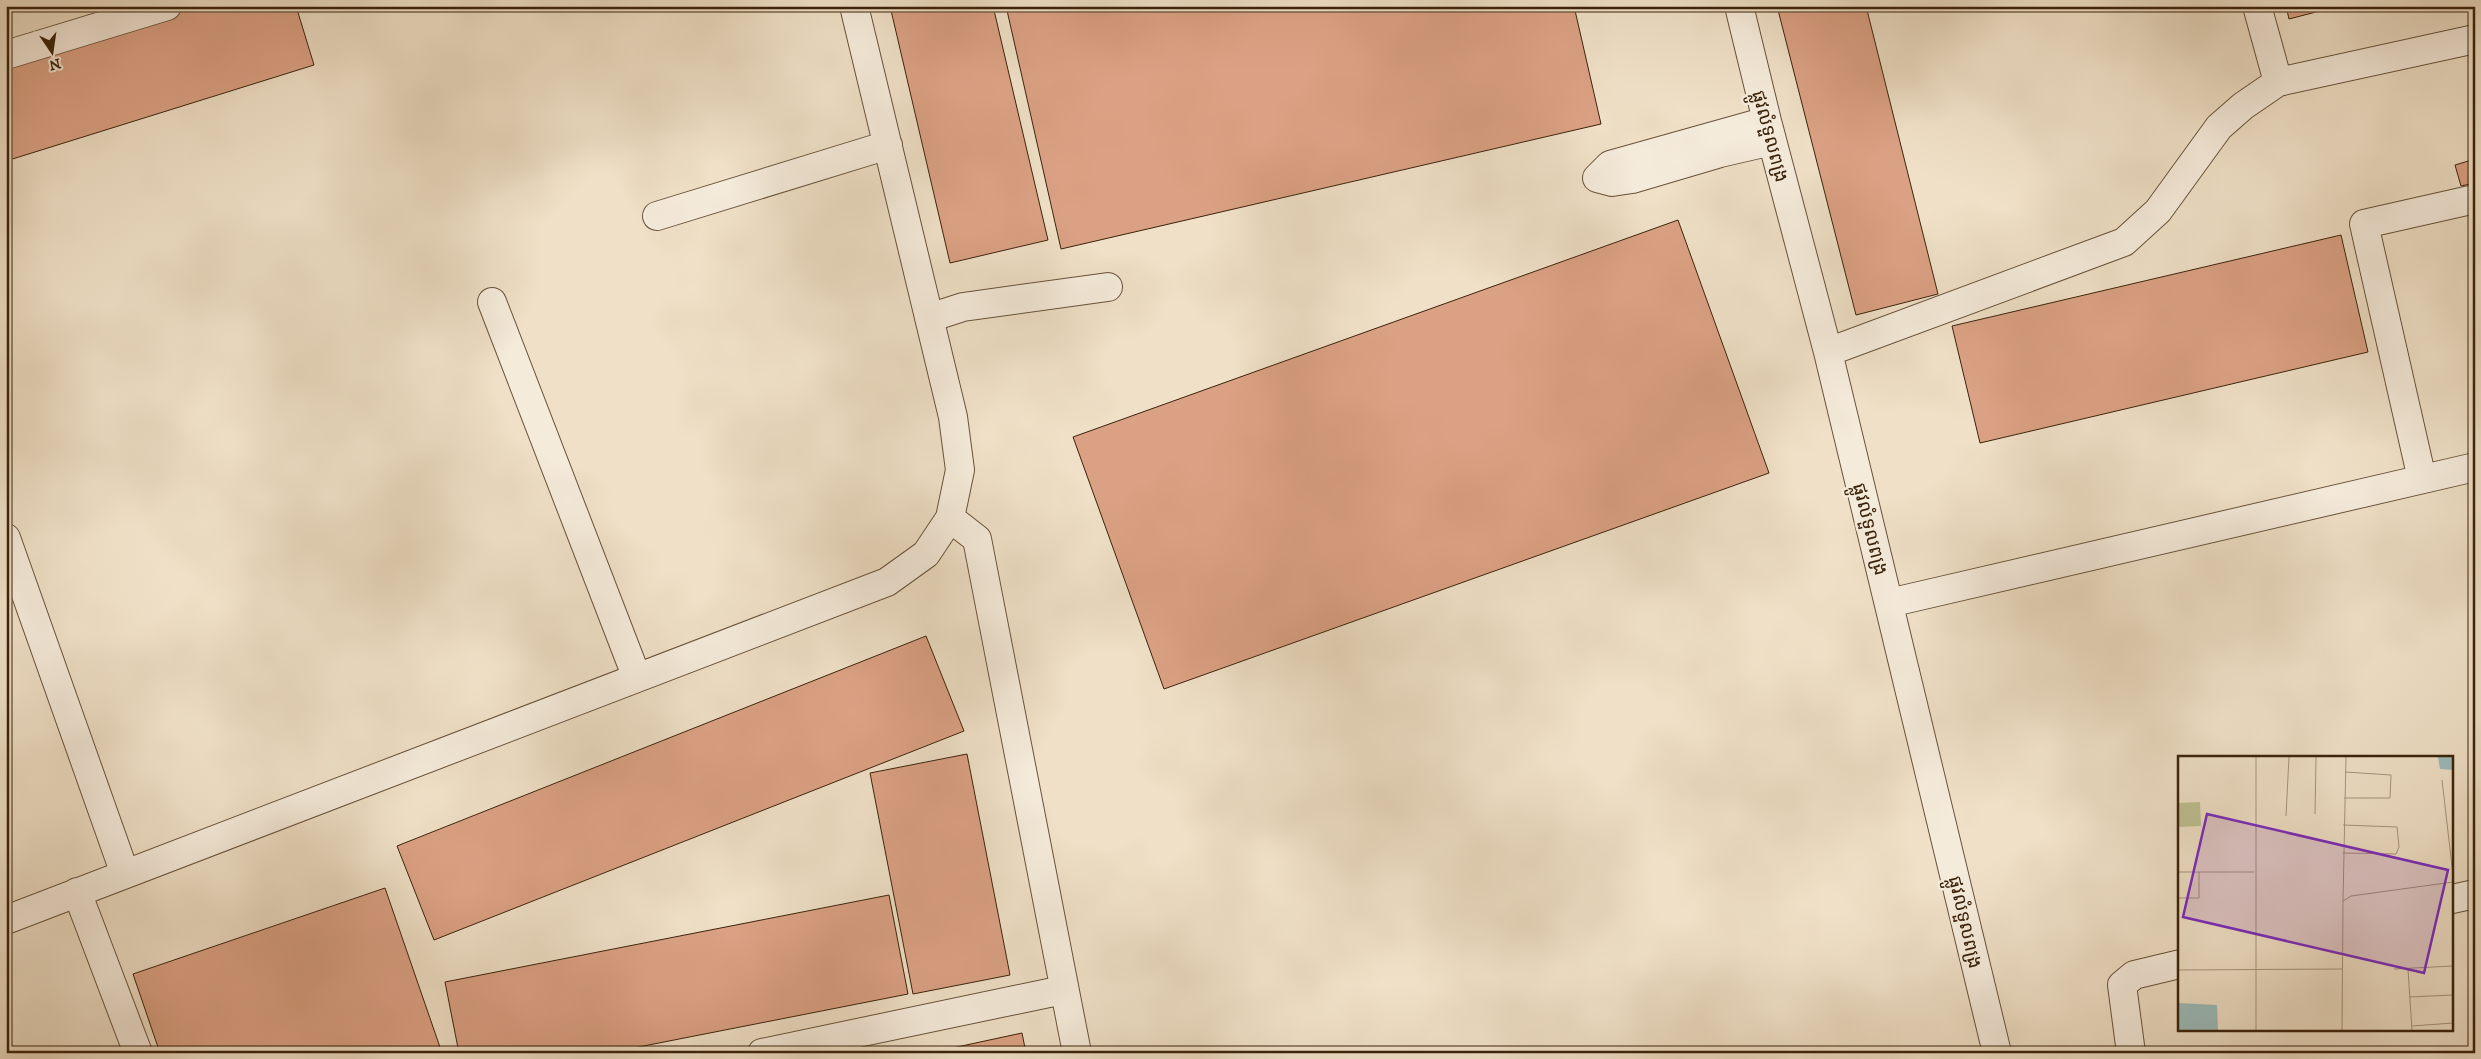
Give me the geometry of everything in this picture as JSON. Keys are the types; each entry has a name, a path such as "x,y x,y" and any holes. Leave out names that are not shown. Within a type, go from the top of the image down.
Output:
{"street":[{"path":"6,55 167,6"},
{"path":"6,920 887,582 926,554 950,518 960,470 953,416 854,6"},
{"name":"ផ្លូវលំទួលពង្រ","path":"1738,6 1828,352 1997,1053"},
{"path":"2257,6 2278,82"},
{"path":"1828,352 2124,242 2158,212 2219,127 2243,106 2278,82 2475,39"},
{"path":"1769,131 1720,153 1632,179 1612,182 1597,178 1610,165 1769,131"},
{"path":"657,216 888,145"},
{"path":"2422,479 2364,224 2475,199"},
{"path":"929,318 963,307 1108,287"},
{"path":"492,302 637,678"},
{"path":"1890,603 2475,467"},
{"path":"950,518 976,538 1077,1053"},
{"path":"6,538 125,874"},
{"path":"77,892 138,1053"},
{"path":"2454,899 2475,894"},
{"path":"2131,1053 2122,985 2134,975 2178,964"},
{"path":"762,1053 1064,990"}],"building":[{"path":"195,6 296,6 314,65 6,161 6,65"},
{"path":"890,6 993,6 1048,240 950,263"},
{"path":"1006,6 1574,6 1601,124 1061,249"},
{"path":"1777,6 1866,6 1938,294 1856,315"},
{"path":"2286,6 2339,6 2289,19"},
{"path":"2475,159 2475,183 2461,186 2455,165"},
{"path":"1678,220 1769,473 1164,689 1073,437"},
{"path":"2341,235 2368,352 1980,443 1952,326"},
{"path":"926,636 964,731 434,940 397,846"},
{"path":"967,754 1010,975 913,994 870,773"},
{"path":"385,888 442,1053 160,1053 133,974"},
{"path":"889,895 908,994 608,1053 459,1053 445,982"},
{"path":"1022,1033 1026,1053 929,1053"}]}
